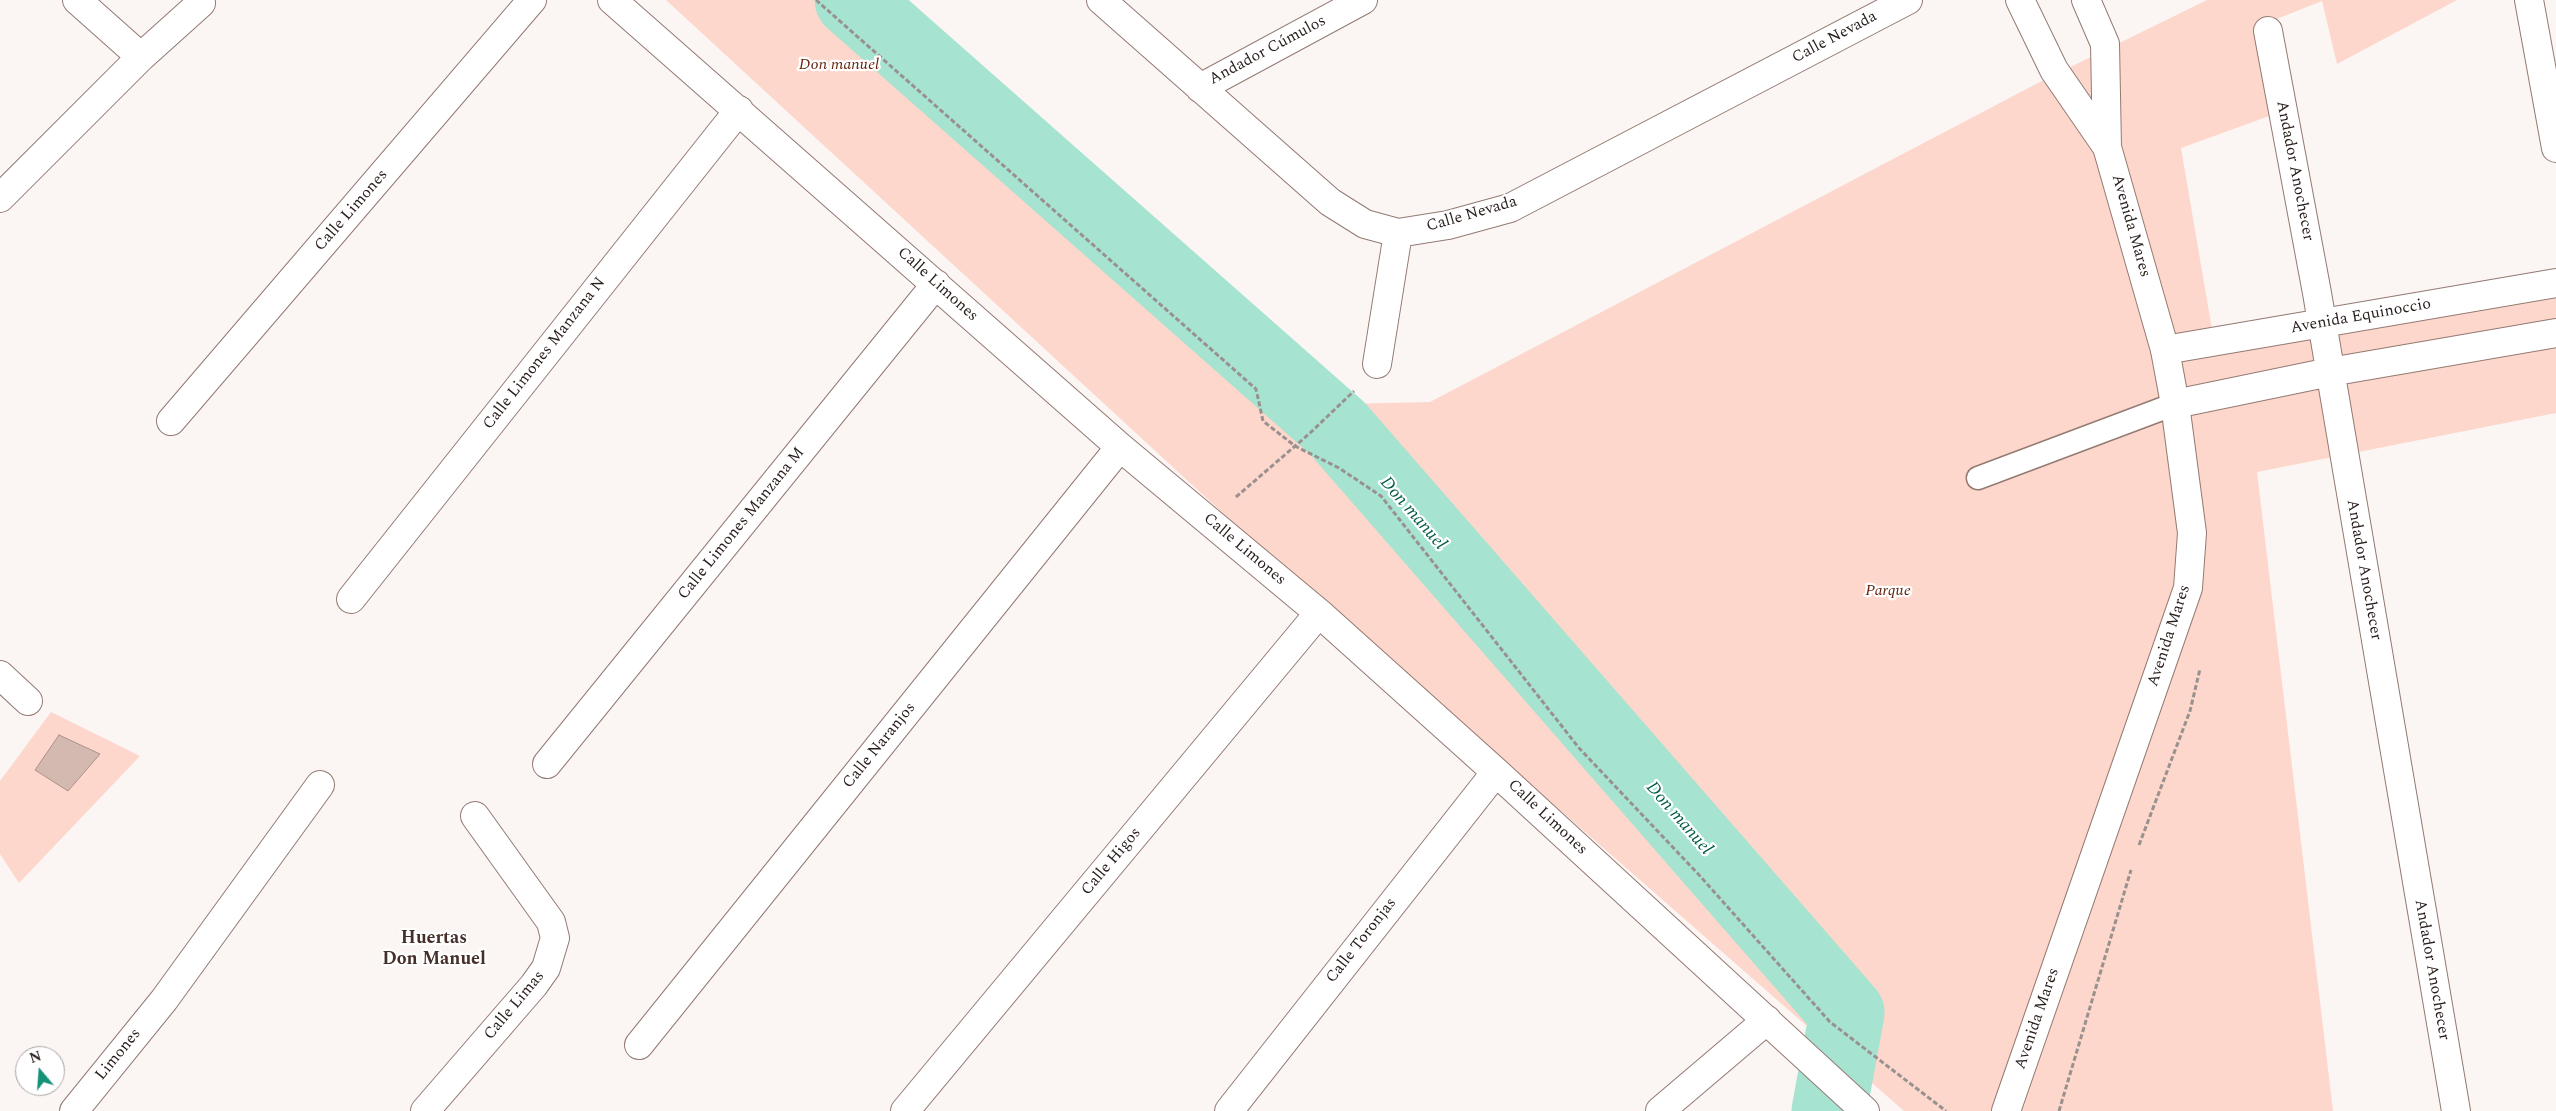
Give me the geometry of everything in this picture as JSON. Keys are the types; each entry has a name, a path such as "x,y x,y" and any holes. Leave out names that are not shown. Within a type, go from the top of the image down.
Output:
{"street":[{"path":"77,0 141,57"},
{"name":"Calle Limones","path":"171,421 532,0"},
{"name":"Calle Limones","path":"612,0 740,110 1120,447 1320,613 1865,1111"},
{"name":"Calle Nevada","path":"1101,0 1330,202 1365,224 1398,233 1448,225 1510,208 1908,0"},
{"name":"Andador Cúmulos","path":"1200,88 1363,0"},
{"name":"Avenida Mares","path":"2020,0 2054,70 2107,147"},
{"name":"Avenida Mares","path":"2006,1111 2188,588 2192,533 2175,404 2165,350 2107,147 2105,44 2086,0"},
{"path":"2529,0 2556,148"},
{"path":"0,198 141,57 201,4"},
{"name":"Andador Anochecer","path":"2268,30 2322,324 2456,1111"},
{"name":"Calle Limones Manzana N","path":"351,599 740,110"},
{"path":"1377,364 1398,233"},
{"name":"Avenida Equinoccio","path":"2165,350 2556,283"},
{"name":"Calle Limones Manzana M","path":"547,764 936,284"},
{"path":"2175,404 2330,372 2556,333"},
{"name":"Calle Naranjos","path":"639,1045 1120,447"},
{"name":"Calle Higos","path":"905,1111 1320,613"},
{"path":"0,675 28,701"},
{"name":"Calle Toronjas","path":"1229,1111 1496,772"},
{"name":"Limones","path":"74,1111 164,1000 320,785"},
{"name":"Calle Limas","path":"425,1111 534,984 546,968 556,938 551,922 475,816"},
{"path":"1660,1111 1767,1020"}],"lane":[{"path":"1978,478 2175,404"}],"path":[{"path":"816,0 1256,389 1262,421 1295,446 1339,468 1381,496 1579,748 1700,876 1830,1022 1946,1111"},
{"path":"1209,521 1343,404"}],"green space":[{"name":"Parque","path":"666,0 864,0 1343,404 1430,402 2038,83 2207,0 2457,0 2337,64 2322,1 2269,22 2283,111 2181,148 2214,341 2556,278 2556,413 2257,472 2333,1111 1904,1111 1265,552"},
{"path":"51,712 140,756 19,883 0,854 0,781"}],"building":[{"path":"59,735 100,754 68,791 35,770"}],"waterway":[{"name":"Don manuel","path":"852,0 1337,428 1847,1013 1829,1111"}],"district":[{"name":"Huertas Don Manuel","path":"434,950"}]}
